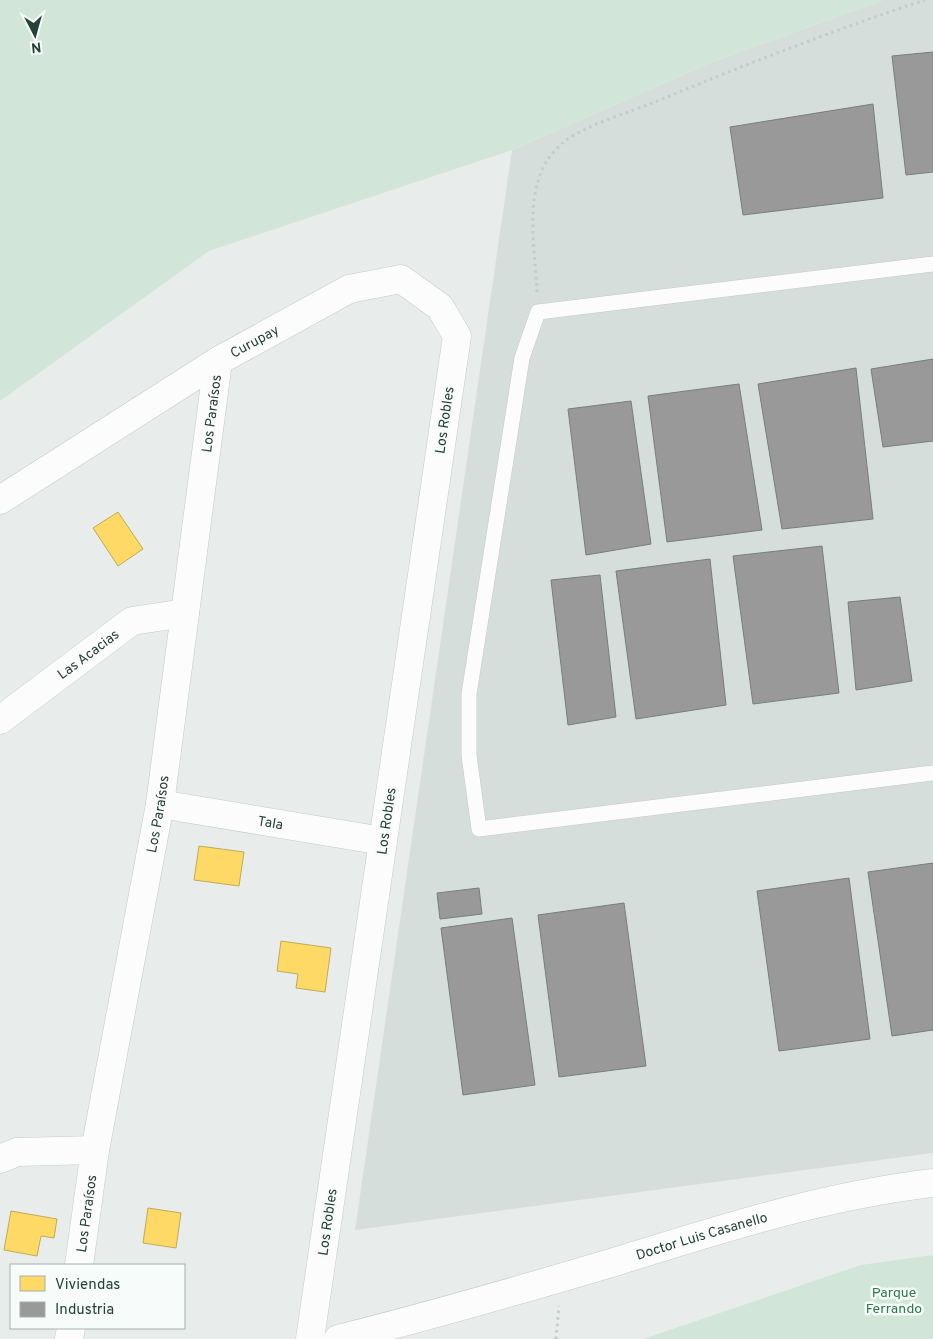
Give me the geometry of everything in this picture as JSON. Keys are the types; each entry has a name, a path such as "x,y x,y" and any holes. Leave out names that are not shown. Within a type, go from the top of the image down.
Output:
{"street":[{"name":"Curupay","path":"0,500 218,361 350,289 401,279 440,307"},
{"name":"Los Robles","path":"310,1339 457,336 440,307"},
{"name":"Los Paraísos","path":"79,1264 96,1150 160,804 218,361"},
{"name":"Las Acacias","path":"0,720 132,621 185,613"},
{"name":"Tala","path":"160,804 383,841"},
{"path":"0,1159 17,1152 96,1150"},
{"name":"Doctor Luis Casanello","path":"338,1339 472,1305 768,1215 893,1188 933,1183"},
{"name":"Doctor Luis Casanello","path":"415,1339 472,1305"}],"lane":[{"path":"933,264 538,312 522,358 469,694 469,755 479,829 933,773"}],"path":[{"path":"538,312 533,210 545,163 564,141 588,129 709,80 858,22 925,0"}],"shaded area":[{"path":"883,0 933,0 933,1153 355,1230 512,150 710,63"}],"green space":[{"path":"0,0 883,0 710,63 512,150 209,251 0,401"},
{"name":"Parque Ferrando","path":"933,1255 933,1339 643,1339 861,1265"}],"building: Viviendas":[{"path":"118,512 143,549 118,566 93,528"},
{"path":"199,846 244,852 239,886 194,880"},
{"path":"281,941 331,948 325,992 296,988 298,974 277,971"},
{"path":"148,1208 181,1213 176,1248 143,1243"},
{"path":"11,1211 57,1219 54,1238 41,1236 37,1256 4,1250"}],"building: Industria":[{"path":"933,52 933,172 906,175 892,56"},
{"path":"873,104 883,198 743,215 730,127"},
{"path":"933,359 933,441 883,447 871,369"},
{"path":"856,368 873,519 782,529 758,384"},
{"path":"739,384 762,530 667,542 648,396"},
{"path":"631,401 651,544 586,555 568,409"},
{"path":"822,546 839,693 753,704 733,556"},
{"path":"710,559 726,705 636,719 616,571"},
{"path":"600,575 616,717 568,725 551,580"},
{"path":"900,597 912,681 856,690 848,602"},
{"path":"933,863 933,1030 892,1036 868,872"},
{"path":"849,878 870,1039 779,1051 757,891"},
{"path":"479,888 482,914 440,919 437,893"},
{"path":"624,903 646,1066 559,1077 538,915"},
{"path":"512,918 535,1085 463,1095 441,928"}]}
